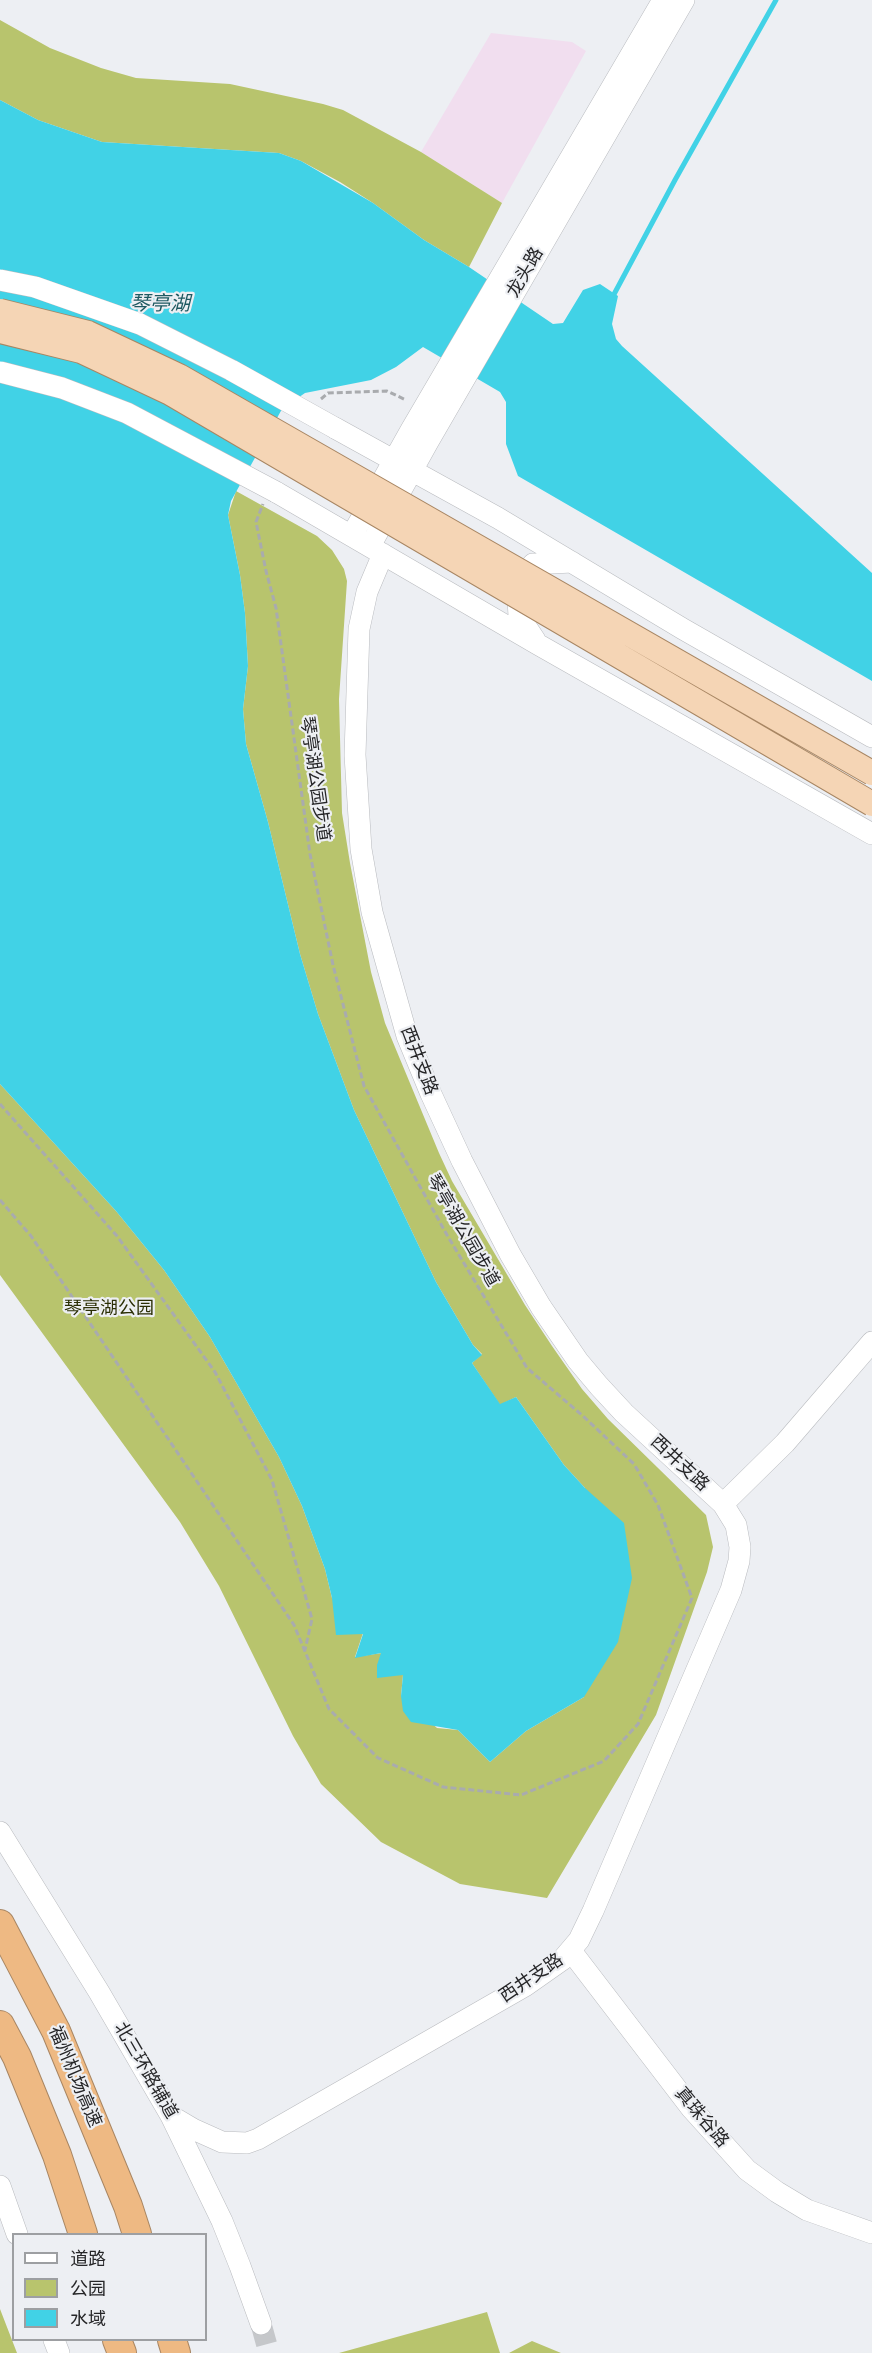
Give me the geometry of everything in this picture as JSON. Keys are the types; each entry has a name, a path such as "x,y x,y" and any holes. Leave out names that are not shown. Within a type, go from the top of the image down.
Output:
{"highway":[{"name":"福州机场高速","path":"0,1924 56,2031 128,2206 136,2233"},
{"path":"0,2025 17,2057 57,2155 82,2233"},
{"path":"0,2064 57,2155"}],"main road":[{"name":"龙头路","path":"523,260 663,0"},
{"name":"龙头路","path":"402,467 523,260 684,0"},
{"path":"0,280 36,287 140,324 231,370 402,467 498,518 683,630 872,737"},
{"path":"0,311 88,333 179,376 872,773"},
{"path":"0,331 81,351 170,393 872,804"},
{"path":"0,372 63,388 127,413 270,496 352,535 538,645 872,834"},
{"name":"龙头路","path":"377,550 402,467 423,409 451,382"},
{"path":"352,535 402,467"},
{"name":"西井支路","path":"171,2116 222,2142 247,2143 258,2139 525,1986 550,1970 571,1951 593,1911 737,1574 740,1547 736,1525 723,1504 624,1413 557,1333 524,1279 462,1161 430,1094 407,1036 370,902 361,849 355,755 358,629 377,550"},
{"path":"538,645 519,616 517,583 533,564 572,562"},
{"path":"723,1504 785,1443 872,1342"},
{"name":"北三环路辅道","path":"0,1832 99,1992 171,2116 222,2221 261,2324"},
{"name":"真珠谷路","path":"571,1951 692,2109 747,2170 807,2210 872,2233"},
{"path":"0,2186 16,2233"}],"path":[{"path":"319,400 327,393 387,392 423,409"},
{"name":"琴亭湖公园步道","path":"0,1200 31,1236 294,1626 328,1709 378,1758 443,1787 521,1795 604,1761 638,1724 692,1598 658,1505 634,1464 527,1368 447,1235 364,1086 333,965 310,854 276,609 256,522 270,496"},
{"path":"0,1104 117,1236 215,1372 272,1480 312,1619 304,1651"}],"shaded area":[{"path":"491,33 572,42 586,51 502,203 421,152"}],"green space":[{"path":"0,20 50,48 101,68 136,78 230,84 343,110 421,152 502,203 469,267 424,240 340,182 301,161 279,153 102,142 38,120 0,100"},
{"name":"琴亭湖公园","path":"236,491 317,536 332,550 344,569 347,581 339,699 342,813 350,863 371,972 385,1023 439,1153 452,1181 525,1305 582,1389 608,1419 706,1515 713,1547 707,1572 656,1715 547,1898 460,1884 381,1842 321,1784 293,1736 219,1586 180,1522 0,1275 0,1084 116,1211 164,1270 210,1337 279,1457 302,1506 325,1569 332,1598 363,1633 355,1657 382,1653 403,1675 401,1696 437,1728 458,1730 490,1762 526,1731 584,1697 585,1488 564,1465 516,1397 500,1405 472,1363 482,1354 473,1345 436,1282 354,1110 318,1014 300,954 268,822 246,744 243,709 248,666 245,613 228,515"},
{"path":"0,2309 17,2353 0,2353"},
{"path":"487,2312 500,2353 339,2353"},
{"path":"532,2341 561,2353 509,2353"}],"water":[{"name":"琴亭湖","path":"0,100 38,120 102,142 279,153 301,161 373,203 424,240 469,267 553,324 563,323 583,290 600,284 618,296 612,324 616,339 622,346 872,573 872,681 518,476 506,444 506,402 500,392 423,347 396,367 371,380 305,393 282,409 231,501 228,515 245,613 248,666 243,709 246,744 268,822 300,954 318,1014 354,1110 436,1282 473,1345 482,1355 472,1363 500,1404 516,1397 564,1465 585,1488 624,1523 632,1578 618,1642 584,1697 526,1731 490,1762 458,1730 411,1722 403,1711 401,1696 403,1675 377,1678 377,1665 381,1653 355,1658 363,1634 336,1635 332,1598 325,1569 302,1506 279,1457 210,1337 164,1270 116,1211 0,1084"}],"waterway":[{"path":"612,298 776,0"}],"tunnel":[{"path":"261,2324 269,2353"}]}
